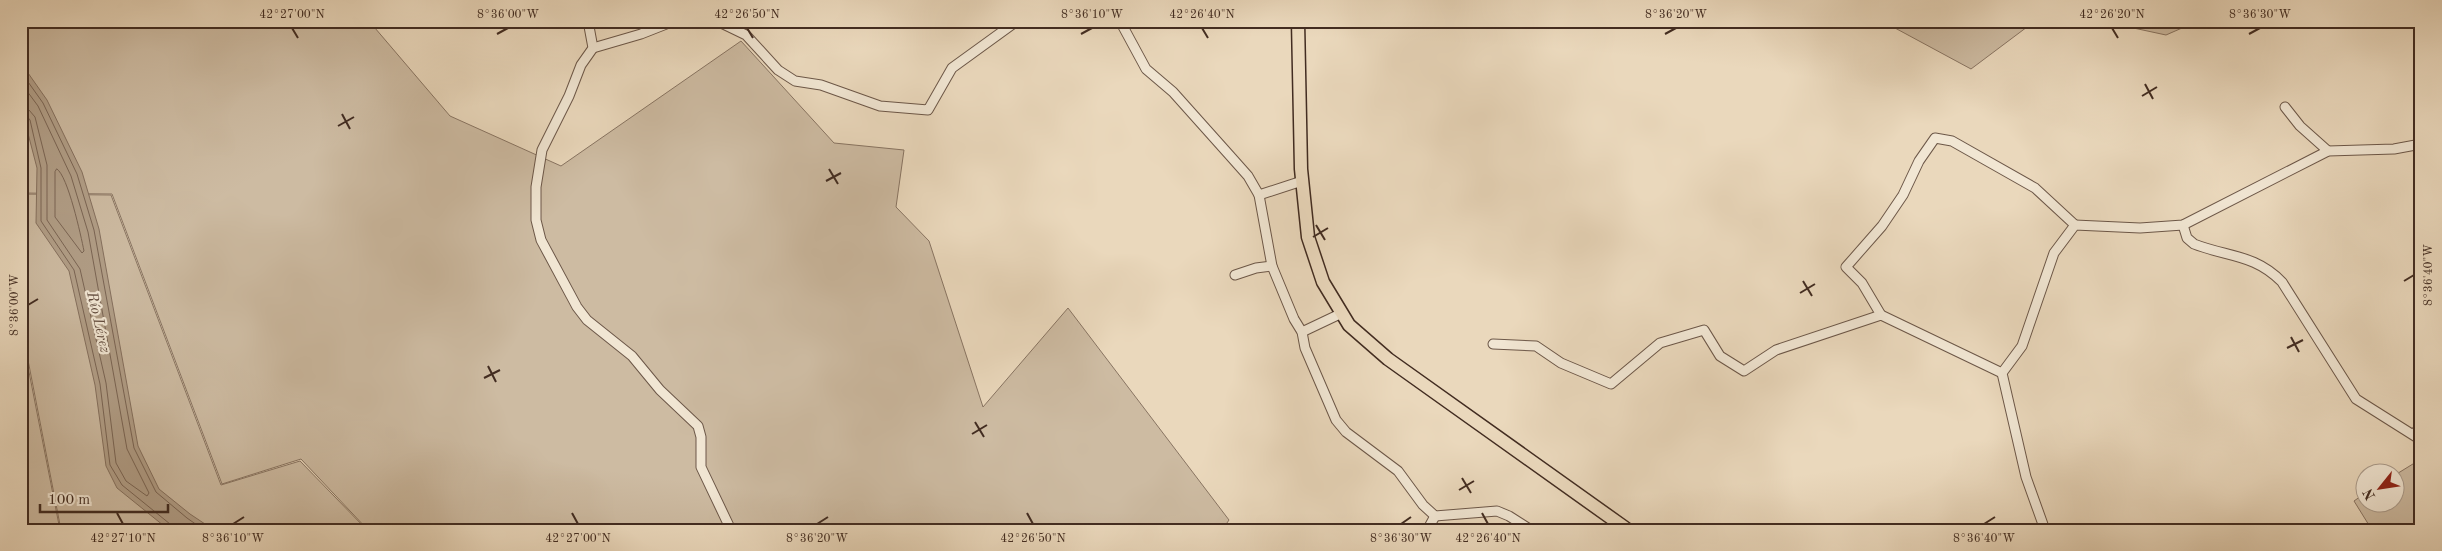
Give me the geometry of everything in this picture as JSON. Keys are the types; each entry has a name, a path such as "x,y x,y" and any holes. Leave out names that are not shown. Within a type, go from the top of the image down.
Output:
{"highway":[{"path":"1298,21 1302,181 1308,237 1323,282 1349,325 1388,359 1628,530"}],"street":[{"path":"588,21 594,48"},
{"path":"674,21 641,34 594,48 581,65 570,96 546,142 538,167 536,220 541,240 577,307 587,320 632,356 660,390 698,426 701,436 701,466 731,530"},
{"path":"717,21 746,35 778,70 795,81 821,85 880,106 928,110 952,68 1017,21"},
{"path":"1120,21 1146,69 1173,92 1248,176 1259,196 1272,266 1302,332 1305,348 1336,420 1346,432 1398,471 1423,505 1435,516 1497,511 1531,530"},
{"path":"2285,107 2300,126 2328,151"},
{"path":"2002,373 1881,315 1862,283 1846,267 1882,226 1903,195 1919,161 1936,138 1952,141 2035,188 2075,225 2165,227 2183,224 2328,151 2394,149 2421,144"},
{"path":"1259,196 1302,181"},
{"path":"2183,224 2187,238 2194,244"},
{"path":"2046,530 2026,476 2002,373 2022,346 2054,253 2075,225"},
{"path":"2165,227 2194,244 2251,260 2265,266 2282,282 2356,399 2417,437 2421,426"},
{"path":"1235,276 1272,266"},
{"path":"1302,332 1342,314"},
{"path":"1493,344 1536,346 1561,363 1611,384 1660,343 1704,330 1720,356 1744,371 1776,350 1881,315"},
{"path":"1422,530 1429,527 1435,516"}],"shaded area":[{"path":"21,21 369,21 450,116 561,166 741,41 834,143 904,150 896,207 929,241 983,407 1068,308 1229,520 1222,530 368,530 301,459 222,484 112,194 21,193"},
{"path":"1882,21 2035,21 1971,69"},
{"path":"2101,21 2198,21 2166,35"},
{"path":"21,194 111,195 221,485 300,461 367,530 61,530 21,324"},
{"path":"21,331 60,530 21,530"},
{"path":"2421,459 2421,530 2372,530 2362,514 2404,514 2404,469"}],"water":[{"name":"Río Lérez","path":"21,63 47,100 82,172 99,229 138,446 159,489 190,514 214,530 169,530 117,488 106,466 95,385 69,271 36,223 37,168 25,122 21,116"}]}
